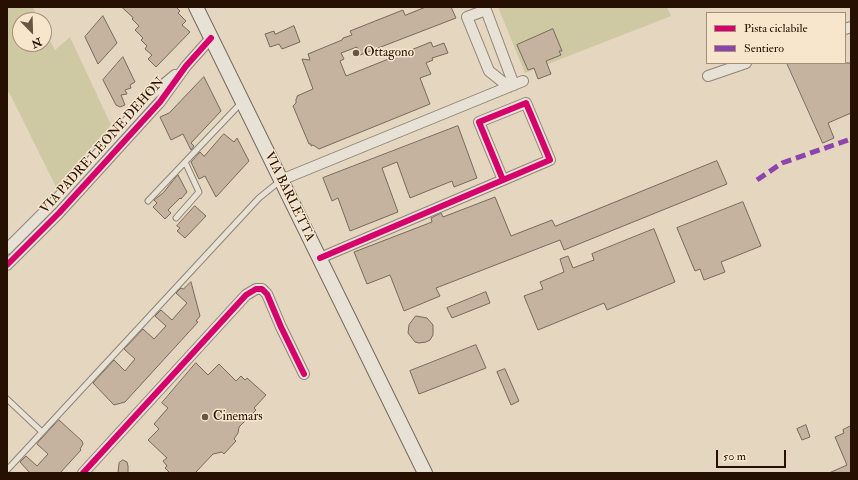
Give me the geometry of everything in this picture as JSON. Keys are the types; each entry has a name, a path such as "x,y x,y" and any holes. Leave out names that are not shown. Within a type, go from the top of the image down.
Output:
{"main road":[{"name":"VIA BARLETTA","path":"196,7 425,473"}],"street":[{"path":"486,10 515,84 489,71 467,17 486,10"},
{"name":"VIA PADRE LEONE DEHON","path":"7,265 59,213 160,102 186,66 211,38"},
{"path":"708,76 743,64"},
{"name":"VIA PADRE LEONE DEHON","path":"7,249 54,202 152,94 186,66"},
{"path":"281,180 515,84"},
{"path":"320,258 550,160 526,103 479,122 503,180"},
{"path":"82,473 246,294 256,289 262,289 267,294 304,374"}],"lane":[{"path":"148,202 242,101"},
{"path":"176,218 200,192 185,162"},
{"path":"7,470 258,198 281,180"},
{"path":"7,399 42,432"}],"shaded area":[{"path":"7,7 33,7 35,12 12,12 12,52 52,52 52,44 55,50 70,37 111,125 56,187 9,92 7,94"},
{"path":"498,7 667,7 671,16 525,73"}],"building":[{"path":"122,7 176,7 180,11 178,13 186,21 182,25 190,32 156,67 148,59 152,55 145,49 147,46 141,40 143,38 135,30 139,26"},
{"path":"426,7 451,7 456,18 360,55 357,47 341,53 344,59 340,61 346,76 431,42 433,47 444,43 448,53 432,58 433,60 426,63 431,74 420,78 430,104 319,149 313,145 311,146 293,106 296,103 297,96 313,89 302,59 310,60 308,54 352,35 350,31 403,10 405,15"},
{"path":"103,16 117,43 98,64 85,37"},
{"path":"294,26 300,42 282,49 279,44 270,47 265,34 274,31 275,34"},
{"path":"553,29 562,51 559,51 561,55 546,61 551,74 538,79 534,68 528,70 517,45"},
{"path":"123,57 135,82 130,85 131,88 125,90 127,94 121,95 125,105 120,107 116,105 103,80"},
{"path":"851,63 851,113 828,123 834,138 823,143 787,64"},
{"path":"204,77 221,111 191,143 194,146 191,150 183,134 171,140 160,117 169,113"},
{"path":"458,126 477,178 454,187 452,181 410,198 397,162 382,168 398,212 350,231 338,198 332,201 323,178"},
{"path":"224,134 234,142 237,138 249,161 216,197 205,176 199,179 191,162 200,152 204,156"},
{"path":"717,161 727,184 564,250 560,240 436,288 440,296 404,311 390,275 367,284 354,252 432,222 431,218 441,213 443,217 495,197 511,236 552,220 555,226"},
{"path":"178,175 187,192 168,210 171,213 165,219 153,207 157,203 154,200 163,193"},
{"path":"743,202 761,246 721,262 725,272 704,280 700,269 695,271 677,228"},
{"path":"195,206 206,216 185,238 177,231 180,228 177,226"},
{"path":"654,229 675,282 607,310 604,303 538,330 524,296 543,289 540,282 564,272 560,259 568,256 573,268 594,260 592,254"},
{"path":"191,282 200,316 196,321 198,322 125,402 114,405 93,383 114,360 125,371 135,359 124,349 143,329 154,339 166,326 155,316 161,310 172,320 187,303 176,293"},
{"path":"486,292 490,303 452,318 447,308"},
{"path":"416,316 427,318 433,325 433,335 430,340 426,342 415,342 408,333 409,325"},
{"path":"476,345 486,368 419,394 410,371"},
{"name":"Cinemars","path":"196,363 208,375 219,364 236,381 241,376 245,380 247,378 266,395 254,408 256,410 239,427 238,433 234,439 236,441 224,454 222,452 213,454 195,473 170,473 165,468 167,466 163,461 167,458 148,440 159,429 154,424 168,408 162,403"},
{"path":"505,369 519,401 511,405 497,372"},
{"path":"59,420 82,441 83,444 80,449 81,450 60,473 30,473 20,462 26,456 37,466 48,454 37,444"},
{"path":"806,425 810,437 802,440 797,429"},
{"path":"851,426 851,473 829,473 847,465 835,437 844,433 843,430"},
{"path":"123,460 127,462 128,473 118,473 119,463"}],"marked path":[{"path":"757,180 782,163 851,139"}],"cycle path":[{"path":"7,265 59,213 160,102 186,66 211,38"},
{"path":"320,258 550,160 526,103 479,122 503,180"},
{"path":"83,473 246,295 256,289 262,289 267,294 304,374"}],"place":[{"name":"Ottagono","path":"356,53"},
{"name":"Cinemars","path":"205,417"}]}
